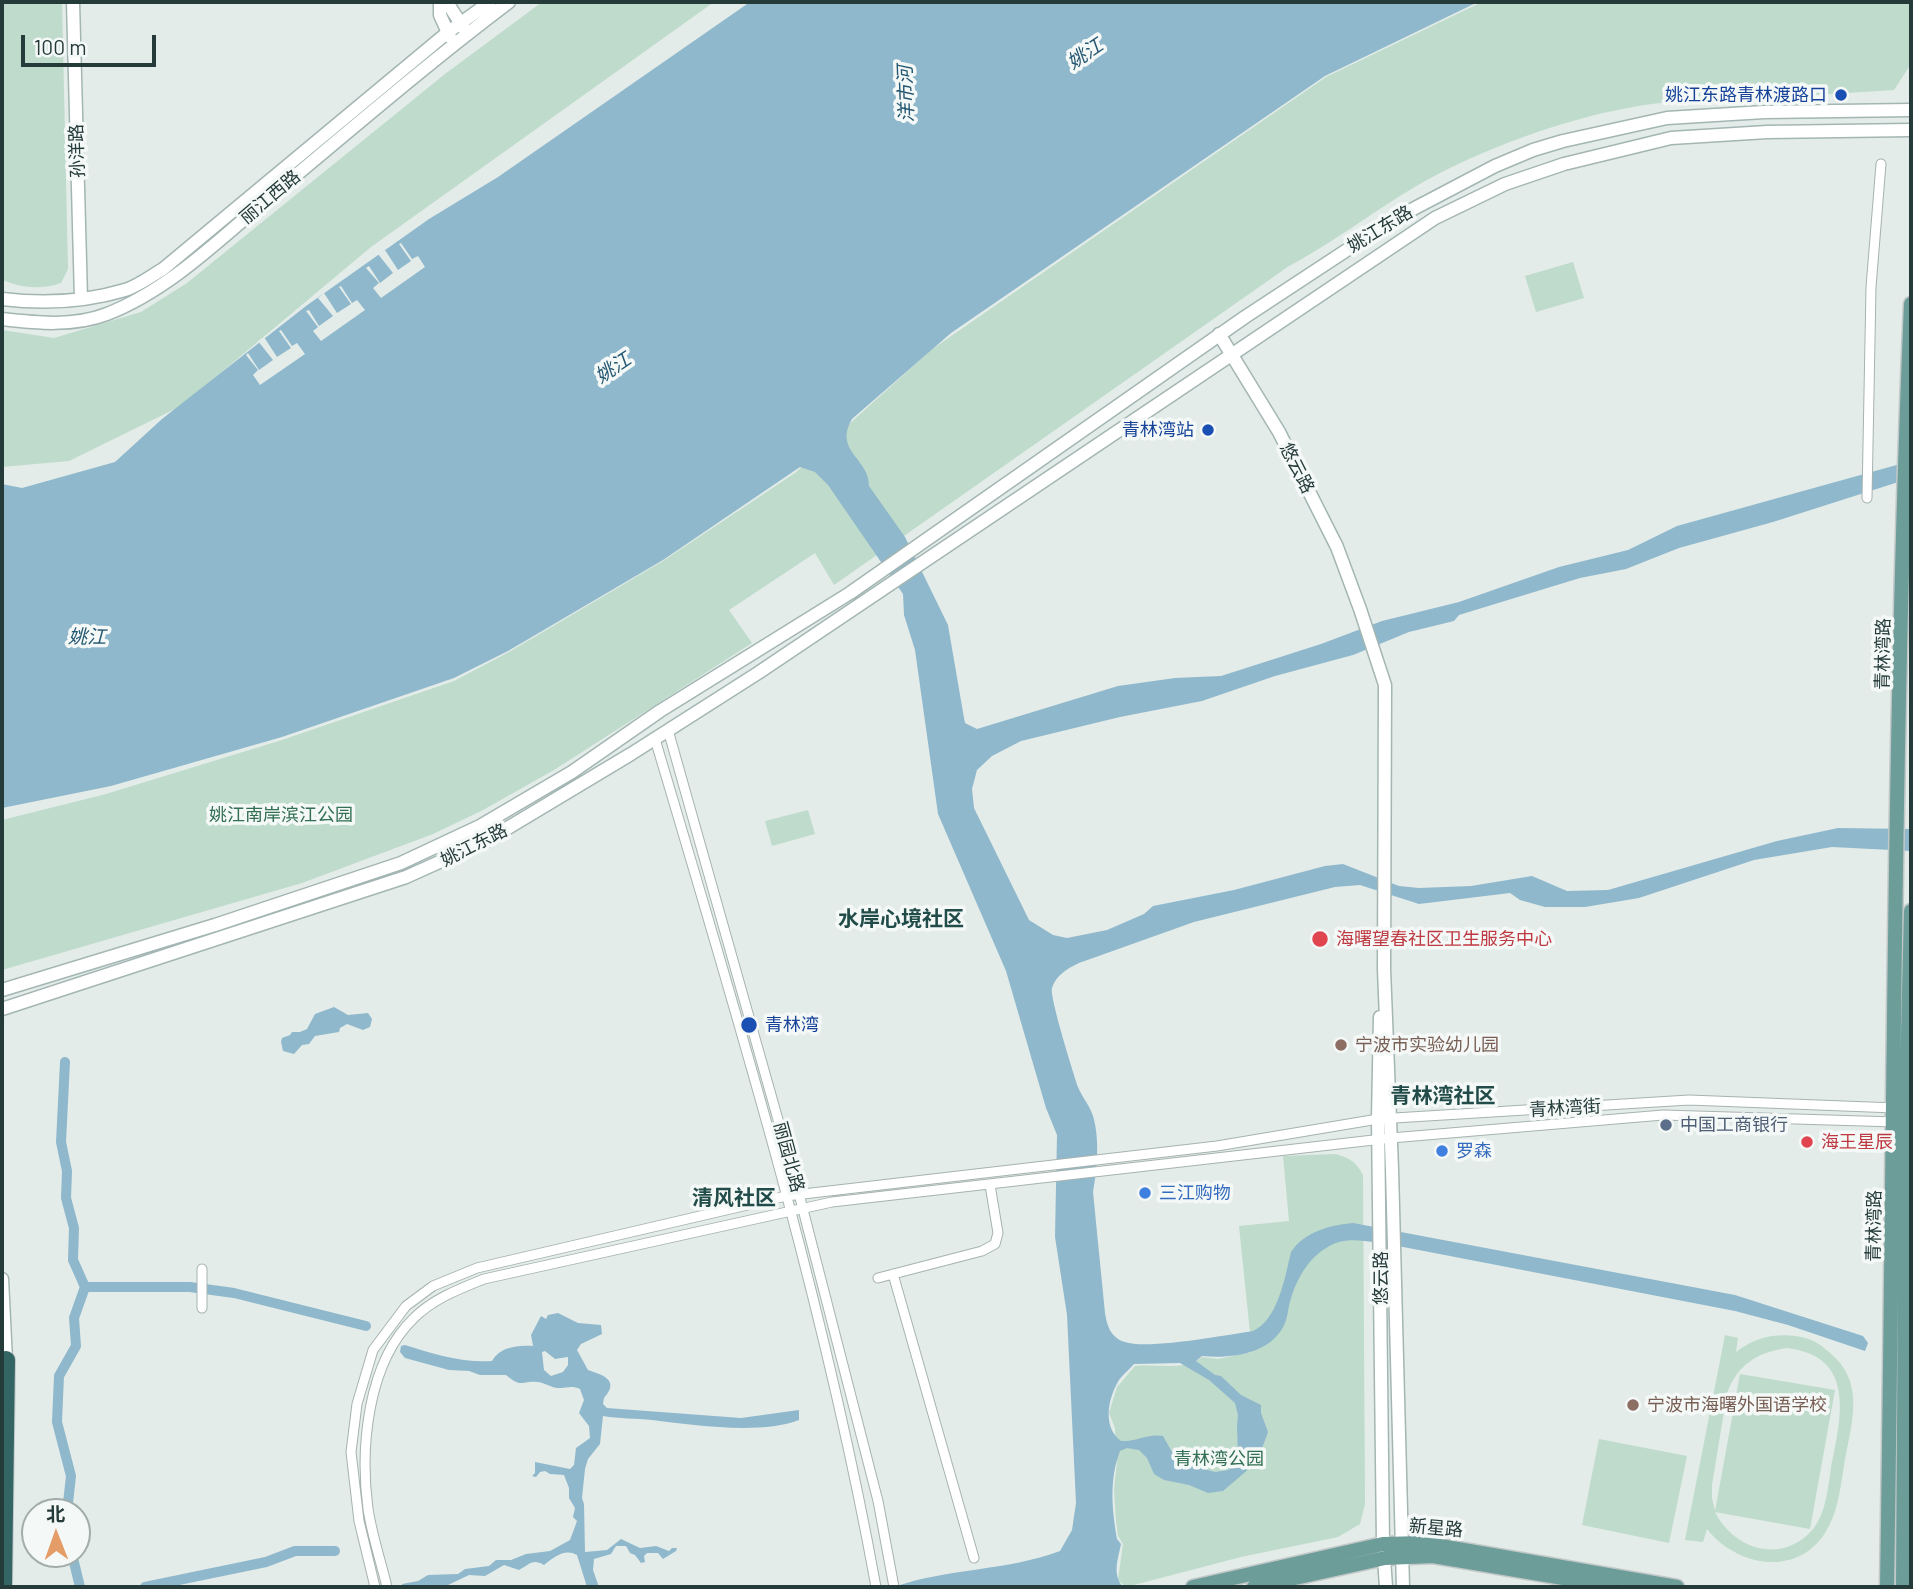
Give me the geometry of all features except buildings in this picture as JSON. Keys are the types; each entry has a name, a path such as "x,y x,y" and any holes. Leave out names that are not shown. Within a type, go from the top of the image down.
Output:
{"highway":[{"path":"3,1587 6,1360"}],"main road":[{"name":"孙洋路","path":"73,2 81,299"},
{"path":"440,2 440,15 451,38"},
{"path":"449,2 464,29"},
{"name":"丽江西路","path":"464,29 490,2"},
{"name":"丽江西路","path":"2,299 34,303 81,299 127,289 163,269 451,38 509,2"},
{"name":"丽江西路","path":"2,319 43,324 77,321 106,314 141,297 192,262 451,38"},
{"name":"姚江东路","path":"2,990 215,925 401,863 480,826 572,772 660,711 850,593 1219,334 1394,219 1495,166 1533,150 1667,118 1764,112 1911,110"},
{"name":"姚江东路","path":"2,1009 406,877 486,841 668,730 899,580 1435,218 1505,184 1564,164 1671,138 1767,132 1911,130"},
{"name":"青林湾路","path":"1903,1587 1904,1119 1894,1107 1905,442 1911,304"},
{"name":"悠云路","path":"1219,334 1279,432 1336,547 1385,685 1384,969 1378,1040 1387,1217 1395,1257 1403,1587"},
{"name":"青林湾路","path":"1887,1587 1911,911"},
{"name":"悠云路","path":"1386,1587 1381,1256 1387,1217"},
{"path":"2,1279 6,1360"},
{"name":"新星路","path":"1401,1551 1423,1543 1677,1587"},
{"name":"新星路","path":"1254,1587 1384,1551"},
{"name":"新星路","path":"1193,1587 1384,1551 1401,1551 1616,1587"}],"street":[{"path":"1867,498 1871,287 1881,164"},
{"name":"丽园北路","path":"668,730 803,1209 878,1502 894,1583"},
{"name":"丽园北路","path":"655,738 743,1033 837,1391 876,1585"},
{"name":"青林湾街","path":"375,1587 359,1521 351,1452 357,1404 373,1350 406,1306 433,1286 477,1268 786,1196 1217,1146 1384,1119 1689,1100 1894,1107"},
{"name":"青林湾街","path":"387,1587 368,1510 365,1440 379,1373 396,1338 414,1317 437,1300 484,1279 832,1202 1098,1172 1385,1140 1663,1115 1904,1119"},
{"path":"878,1278 982,1251 995,1244 998,1233 990,1185"},
{"path":"202,1269 202,1308"},
{"path":"893,1274 974,1558"}],"green space":[{"path":"2,2 62,2 68,269 61,283 46,287 17,285 2,280"},
{"path":"542,2 714,2 371,247 181,406 69,461 2,467 2,330 54,338 141,312 187,283 445,74"},
{"name":"姚江南岸滨江公园","path":"1482,2 1911,2 1909,67 1894,90 1683,101 1605,113 1525,136 1448,169 1407,191 1289,266 834,585 815,553 729,610 752,643 554,770 483,810 433,834 302,883 2,970 2,820 106,794 282,740 454,681 509,652 663,561 795,473 931,350 1326,77"},
{"path":"1573,262 1584,298 1536,312 1525,276"},
{"path":"808,810 815,834 772,846 765,821"},
{"name":"青林湾公园","path":"1335,1154 1352,1161 1363,1175 1365,1504 1360,1524 1338,1537 1241,1557 1126,1587 1118,1580 1123,1544 1118,1536 1116,1521 1115,1428 1109,1413 1117,1387 1135,1366 1188,1364 1202,1357 1218,1359 1252,1352 1239,1226 1289,1221 1283,1156"},
{"path":"1725,1335 1738,1338 1736,1352 1759,1339 1775,1336 1801,1337 1819,1344 1841,1364 1848,1377 1853,1405 1838,1501 1825,1533 1813,1547 1798,1557 1766,1562 1734,1552 1719,1542 1707,1529 1703,1542 1685,1540","holes":["1787,1348 1809,1353 1825,1363 1834,1377 1839,1393 1838,1430 1821,1516 1813,1529 1788,1547 1774,1549 1746,1544 1723,1525 1715,1512 1810,1529 1835,1390 1740,1374 1715,1511 1712,1485 1727,1393 1737,1374 1758,1356"]},
{"path":"1599,1439 1687,1456 1669,1543 1582,1525"}],"water":[{"path":"750,2 1478,2 1325,76 951,333 852,419 847,430 849,447 864,469 869,486 905,537 948,625 965,723 977,729 1118,686 1175,678 1221,676 1382,621 1459,602 1559,567 1628,550 1677,526 1911,461 1911,478 1773,522 1679,548 1626,569 1580,578 1459,615 1454,621 1409,632 1353,655 1275,676 1202,701 1021,741 992,756 977,770 972,789 974,808 1029,920 1053,935 1067,938 1107,930 1144,914 1153,906 1234,890 1325,866 1343,864 1399,886 1419,888 1471,886 1532,876 1567,891 1608,890 1777,841 1838,828 1911,829 1911,851 1832,847 1754,860 1639,898 1585,907 1545,907 1520,900 1510,893 1419,904 1360,885 1335,887 1194,922 1079,963 1059,976 1052,988 1058,1020 1076,1080 1092,1112 1097,1134 1093,1192 1105,1313 1111,1331 1120,1340 1136,1344 1168,1343 1253,1331 1269,1318 1274,1308 1291,1252 1296,1245 1318,1231 1353,1223 1735,1295 1863,1336 1868,1343 1865,1351 1788,1325 1735,1311 1398,1246 1361,1241 1339,1242 1313,1258 1301,1274 1285,1323 1271,1342 1250,1352 1202,1356 1196,1361 1215,1375 1221,1376 1241,1395 1261,1405 1268,1432 1257,1462 1223,1491 1208,1493 1189,1485 1164,1480 1154,1474 1147,1458 1139,1450 1127,1448 1120,1451 1114,1472 1112,1495 1117,1539 1121,1544 1117,1572 1123,1587 894,1587 935,1576 1040,1558 1060,1551 1072,1530 1076,1503 1067,1315 1055,1237 1057,1135 1046,1108 1006,971 938,814 915,650 904,615 903,594 828,485 815,472 800,467 663,560 508,651 454,678 282,737 111,786 2,808 2,484 22,488 115,462 162,419 306,306 429,219 498,177","holes":["1180,1363 1209,1380 1235,1403 1238,1415 1238,1454 1236,1463 1228,1470 1215,1472 1204,1469 1172,1452 1163,1436 1121,1441 1111,1428 1109,1412 1112,1395 1119,1380 1134,1364"]},
{"path":"334,1007 348,1015 368,1013 372,1019 370,1027 363,1030 347,1024 340,1028 339,1032 315,1036 309,1044 302,1045 294,1054 283,1051 282,1038 292,1032 307,1029 315,1014"},
{"path":"558,1313 578,1323 601,1325 602,1334 581,1344 577,1350 588,1370 608,1379 609,1392 603,1404 607,1408 741,1418 799,1410 799,1420 783,1425 746,1428 603,1416 600,1444 588,1459 585,1469 582,1498 585,1552 607,1550 621,1539 640,1548 656,1546 669,1551 677,1548 676,1551 663,1559 658,1553 647,1553 644,1556 645,1562 641,1563 626,1546 616,1546 611,1554 594,1559 593,1570 599,1587 587,1587 577,1555 568,1552 556,1556 544,1565 533,1562 519,1570 504,1565 485,1576 469,1575 448,1585 403,1587 402,1584 418,1581 428,1575 458,1574 465,1569 489,1566 496,1560 511,1560 526,1554 550,1551 570,1540 577,1521 573,1517 575,1508 569,1498 569,1488 564,1475 545,1471 536,1477 532,1476 535,1473 535,1462 570,1469 574,1465 576,1448 590,1438 589,1426 579,1413 584,1400 580,1389 555,1388 540,1382 519,1383 506,1375 480,1375 469,1371 449,1370 405,1358 400,1352 401,1346 405,1345 437,1355 492,1361 495,1356 509,1348 533,1346 531,1335 541,1316 546,1319 548,1315","holes":["545,1351 555,1359 568,1357 568,1365 563,1372 551,1376 544,1370 542,1352"]}],"pier":[{"path":"401,243 412,259 418,256 425,267 381,298 373,288 379,283 366,268 369,266 380,283 393,273 378,254 385,250 398,270 411,261 399,244"},
{"path":"341,286 352,303 357,300 365,310 321,341 313,331 318,327 306,311 309,310 319,326 333,316 318,298 324,293 337,313 351,304 339,287"},
{"path":"281,330 292,346 297,343 305,354 260,385 253,375 258,370 246,355 248,353 259,370 273,360 258,341 264,337 277,357 291,348 279,331"}],"waterway":[{"path":"65,1062 61,1142 67,1171 66,1198 74,1228 73,1260 85,1287 74,1318 76,1346 59,1376 57,1422 71,1476 69,1498"},
{"path":"85,1287 190,1287 234,1293 366,1326"},
{"path":"145,1587 266,1562 295,1551 335,1551"},
{"path":"75,1568 80,1587"}],"place":[{"name":"姚江东路青林渡路口","path":"1841,95"},
{"name":"青林湾站","path":"1208,430"},
{"name":"海曙望春社区卫生服务中心","path":"1320,939"},
{"name":"青林湾","path":"749,1025"},
{"name":"宁波市实验幼儿园","path":"1341,1045"},
{"name":"中国工商银行","path":"1666,1125"},
{"name":"海王星辰","path":"1807,1142"},
{"name":"罗森","path":"1442,1151"},
{"name":"三江购物","path":"1145,1193"},
{"name":"宁波市海曙外国语学校","path":"1633,1405"}],"district":[{"name":"水岸心境社区","path":"901,919"},
{"name":"青林湾社区","path":"1443,1096"},
{"name":"清风社区","path":"734,1198"}],"water label":[{"name":"姚江","path":"1085,54"},
{"name":"洋市河","path":"906,94"},
{"name":"姚江","path":"613,368"},
{"name":"姚江","path":"87,637"}]}
